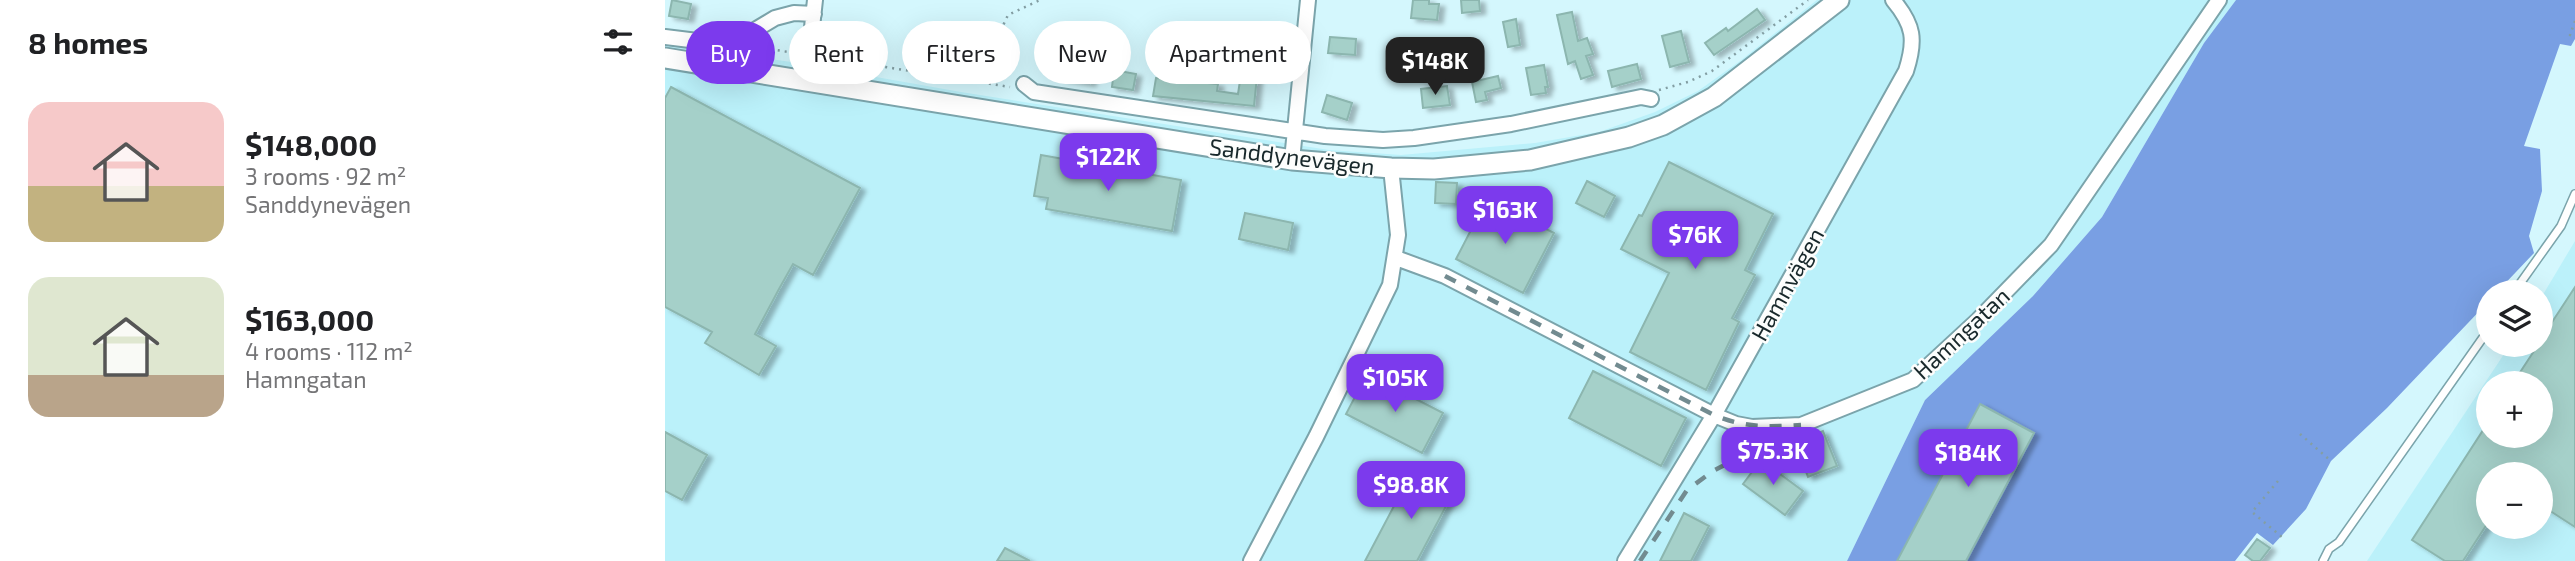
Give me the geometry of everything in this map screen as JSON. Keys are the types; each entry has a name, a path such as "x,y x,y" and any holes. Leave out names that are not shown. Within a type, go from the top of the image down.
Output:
{"street":[{"path":"1292,160 1308,0"},
{"name":"Sanddynevägen","path":"818,84 1292,160 1434,169 1530,160 1629,137 1663,125 1714,97 1839,0"},
{"name":"Hamnvägen","path":"1625,561 1714,415 1906,71 1911,54 1911,29 1893,0"},
{"name":"Hamngatan","path":"1396,258 1445,276 1714,415 1752,427 1801,425 1913,380 1978,320 2051,245 2219,0"},
{"path":"770,21 814,7"},
{"path":"665,37 686,40"},
{"name":"Sanddynevägen","path":"665,58 789,79"},
{"name":"Sanddynevägen","path":"1024,84 1034,92 1354,139 1414,138 1511,124 1641,97 1651,99"},
{"path":"1251,561 1316,437 1390,285 1398,235 1391,168"}],"lane":[{"path":"2523,280 2561,226 2575,194"},
{"path":"2323,561 2329,549 2339,542 2476,347"}],"path":[{"path":"1005,21 1007,15 1040,0"},
{"path":"1651,99 1656,91 1688,82 1712,71 1808,0"},
{"path":"2575,21 2570,35 2575,37"},
{"path":"995,84 1014,87 1024,84"},
{"path":"2300,434 2331,461"},
{"path":"2278,481 2252,512 2282,537"}],"shaded area":[{"path":"1817,0 2236,0 2204,43 2102,217 2033,296 1925,400 1847,561 665,561 665,43 686,46 686,84 775,84 775,60 789,62 789,84 888,84 888,79 902,82 902,84 1329,150 1401,155 1535,143 1599,132 1655,112 1698,91"},
{"path":"2575,241 2575,561 2367,561 2476,396 2476,448 2553,448 2553,371 2493,371 2502,357 2553,357 2552,280"}],"water":[{"path":"2236,0 2575,0 2575,39 2571,46 2560,44 2524,146 2540,149 2542,191 2529,236 2534,253 2508,280 2476,280 2476,315 2387,408 2331,461 2306,509 2273,545 2257,533 2235,561 1847,561 1925,400 2033,296 2102,217 2204,43"}],"building":[{"path":"672,0 691,4 688,19 669,16"},
{"path":"1413,0 1429,0 1429,4 1439,4 1437,20 1411,18"},
{"path":"1461,0 1479,0 1480,11 1462,13"},
{"path":"1757,9 1765,20 1714,55 1705,43 1726,28 1728,31"},
{"path":"1572,12 1578,41 1587,38 1593,54 1586,56 1593,75 1581,79 1575,61 1568,64 1557,15"},
{"path":"1516,19 1520,45 1508,47 1503,22"},
{"path":"1681,31 1689,62 1670,67 1662,36"},
{"path":"1330,37 1356,39 1355,55 1328,53"},
{"path":"1637,64 1641,79 1612,87 1608,71"},
{"path":"1544,65 1548,87 1545,87 1546,93 1531,95 1526,68"},
{"path":"1131,73 1136,74 1133,90 1112,87 1112,84 1131,84"},
{"path":"1498,76 1501,88 1485,92 1487,100 1476,102 1472,82"},
{"path":"1155,84 1218,84 1217,91 1238,94 1240,84 1256,84 1254,106 1153,96"},
{"path":"1447,86 1450,105 1423,108 1421,89"},
{"path":"671,87 860,188 813,275 793,264 779,289 755,334 776,346 759,375 705,343 712,332 665,307 665,98"},
{"path":"1327,95 1352,103 1347,120 1322,112"},
{"path":"1041,155 1181,180 1172,231 1046,209 1048,198 1034,196"},
{"path":"1669,162 1773,214 1745,270 1755,275 1732,318 1739,322 1706,390 1630,352 1669,273 1621,249 1639,215 1642,216"},
{"path":"1587,181 1615,196 1604,217 1576,203"},
{"path":"1436,182 1457,183 1456,204 1435,203"},
{"path":"1487,199 1554,233 1523,293 1456,259"},
{"path":"1245,213 1293,223 1288,250 1239,239"},
{"path":"2575,287 2575,527 2553,513 2553,462 2476,462 2477,539 2463,561 2445,561 2412,540 2476,441 2476,448 2553,448 2553,371 2521,371 2530,357 2553,357 2553,321"},
{"path":"1593,371 1686,418 1661,466 1569,418"},
{"path":"1367,374 1443,413 1422,453 1346,414"},
{"path":"1980,404 2034,433 1966,561 1897,561"},
{"path":"1823,431 1837,466 1808,477 1795,442"},
{"path":"665,432 707,455 682,500 665,491"},
{"path":"1761,460 1803,491 1785,515 1743,484"},
{"path":"1413,470 1454,491 1417,561 1365,561"},
{"path":"1684,513 1709,526 1691,561 1660,561"},
{"path":"2257,539 2270,548 2260,561 2253,561 2245,555"},
{"path":"1005,548 1030,561 997,561"}],"railway":[{"path":"1445,276 1714,415 1756,426 1801,425"},
{"path":"1640,561 1687,490 1713,471 1794,429"}]}
